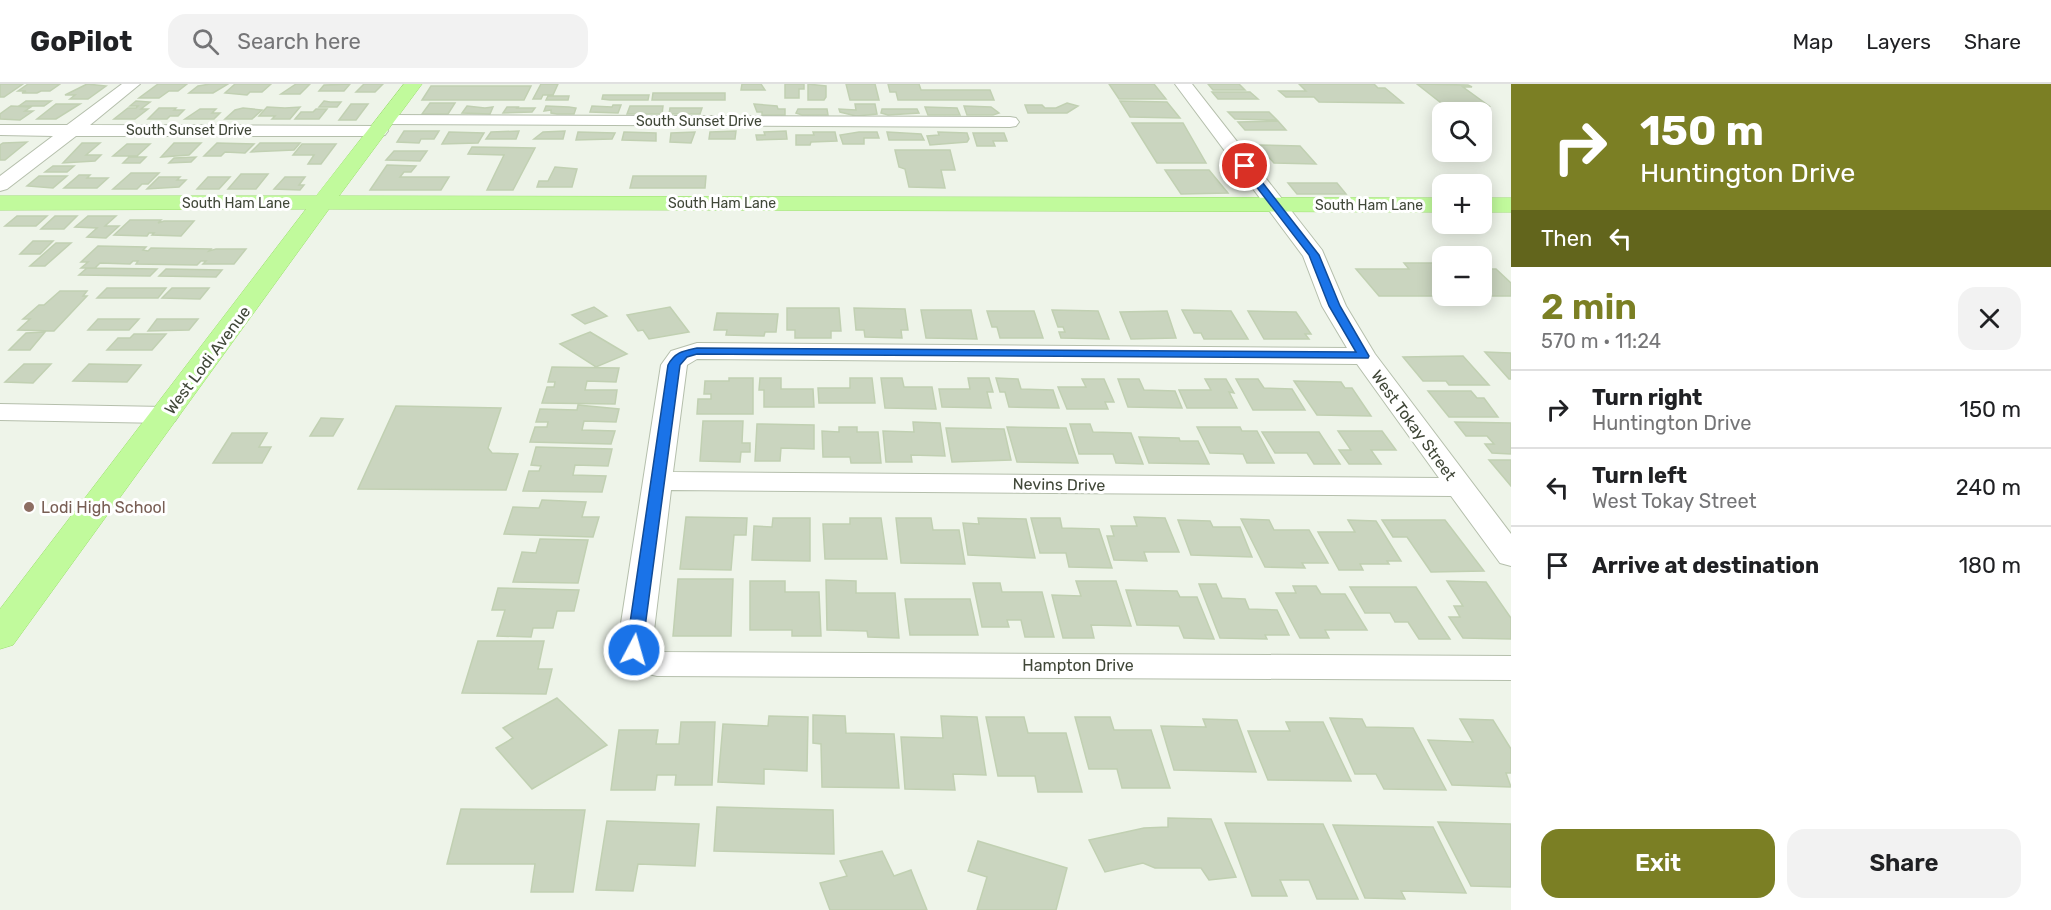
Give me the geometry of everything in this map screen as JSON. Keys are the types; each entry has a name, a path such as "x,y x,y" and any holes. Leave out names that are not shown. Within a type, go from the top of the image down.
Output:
{"main road":[{"name":"West Lodi Avenue","path":"0,636 413,84"},
{"name":"South Ham Lane","path":"0,203 1432,205"},
{"path":"1492,205 1511,206"}],"street":[{"path":"0,185 132,84"},
{"name":"West Tokay Street","path":"1183,84 1314,255 1334,306 1364,356 1511,556"},
{"name":"South Sunset Drive","path":"0,130 383,125 1010,122"},
{"path":"659,481 674,365 678,357 683,354 709,351 1364,356"},
{"path":"0,412 165,415"},
{"name":"Nevins Drive","path":"659,481 1460,487"},
{"name":"Hampton Drive","path":"659,481 638,606 634,650 644,661 669,664 1511,668"}],"building":[{"path":"0,84 23,84 4,97 0,97"},
{"path":"28,84 60,84 50,91 22,93 26,91 18,91"},
{"path":"87,84 106,86 88,99 70,99 75,95 65,95"},
{"path":"158,84 187,84 178,91 169,91 159,98 139,98"},
{"path":"228,84 213,93 189,93 198,86"},
{"path":"235,84 271,84 262,92 250,92 247,95 225,93"},
{"path":"296,84 310,84 300,94 281,94"},
{"path":"350,84 344,91 319,91 324,85"},
{"path":"364,84 383,84 375,92 356,92"},
{"path":"541,84 558,84 553,95 543,95 541,99 533,99"},
{"path":"742,84 761,84 765,90 741,90"},
{"path":"785,84 804,84 804,89 799,89 799,98 785,98"},
{"path":"808,84 826,86 824,100 808,100"},
{"path":"846,84 875,84 879,100 850,100"},
{"path":"888,84 919,84 921,90 990,90 994,100 898,100 896,92 890,92"},
{"path":"1109,84 1154,84 1166,99 1119,99"},
{"path":"1208,84 1239,84 1245,90 1213,90"},
{"path":"1299,84 1374,84 1378,88 1385,88 1403,103 1319,102 1314,97 1286,97 1279,91 1306,91"},
{"path":"1417,84 1468,85 1472,87 1463,87 1484,102 1440,102"},
{"path":"431,86 531,86 524,100 422,100"},
{"path":"1212,92 1250,92 1258,99 1218,99"},
{"path":"653,93 725,93 725,100 652,100"},
{"path":"603,95 649,95 648,100 610,100 602,99"},
{"path":"548,96 569,96 568,100 546,100"},
{"path":"26,101 51,101 44,106 19,106"},
{"path":"136,101 150,102 141,109 148,109 135,119 114,119 128,108 136,108 138,106 130,106"},
{"path":"324,101 341,102 337,107 319,107"},
{"path":"1120,101 1167,102 1180,118 1130,117"},
{"path":"430,103 455,103 448,114 422,114"},
{"path":"1067,103 1078,106 1067,113 1028,113 1025,105 1056,108"},
{"path":"56,104 80,104 56,119 37,119"},
{"path":"351,104 368,104 356,120 339,120"},
{"path":"754,104 777,106 778,109 785,109 785,115 762,115 762,112 757,112"},
{"path":"855,104 875,104 877,114 856,116 840,112 839,109 856,110"},
{"path":"621,105 618,113 590,112 592,106 612,107"},
{"path":"11,106 31,107 25,111 33,111 20,120 0,119 0,114"},
{"path":"467,106 493,107 490,114 462,113"},
{"path":"546,106 576,108 574,114 557,114 551,113 551,110 544,111"},
{"path":"630,106 663,106 662,114 627,114"},
{"path":"964,106 991,107 999,113 967,115"},
{"path":"267,107 300,107 290,119 259,116"},
{"path":"507,107 535,108 532,112 503,113"},
{"path":"925,107 957,108 960,115 928,115"},
{"path":"159,108 184,110 178,116 170,116 167,119 148,119"},
{"path":"243,108 262,110 252,119 225,119 235,110"},
{"path":"670,108 702,108 700,114 669,114"},
{"path":"200,109 216,109 212,113 220,113 214,119 185,119"},
{"path":"316,109 327,109 319,119 295,119 301,112 313,112"},
{"path":"798,109 827,109 828,115 802,115 796,113"},
{"path":"882,109 917,109 919,113 888,115 881,113"},
{"path":"1228,112 1269,112 1277,120 1235,119"},
{"path":"1278,121 1286,130 1245,130 1238,122"},
{"path":"1132,123 1183,123 1206,163 1157,163"},
{"path":"404,131 439,131 434,139 421,139 419,143 397,142"},
{"path":"519,131 516,139 486,139 491,132"},
{"path":"565,131 563,139 534,139 543,132"},
{"path":"736,131 735,139 709,139 710,132"},
{"path":"786,131 787,139 757,140 756,135 765,135 764,132"},
{"path":"449,132 484,133 478,143 442,144"},
{"path":"578,132 615,133 612,139 576,140"},
{"path":"624,132 656,133 656,141 622,140"},
{"path":"695,132 691,143 670,142 671,133"},
{"path":"813,132 835,132 837,141 796,145 796,135 814,135"},
{"path":"877,132 879,138 864,138 864,144 843,144 840,135"},
{"path":"887,132 921,134 924,140 889,140"},
{"path":"938,132 967,133 969,139 967,142 930,145 927,136 939,135"},
{"path":"973,133 1004,133 1007,141 993,141 995,146 977,146"},
{"path":"27,142 5,160 0,160 0,145 3,143"},
{"path":"82,143 100,143 86,155 101,155 95,161 63,163"},
{"path":"174,143 201,143 189,155 161,157"},
{"path":"217,143 254,144 245,153 225,152 221,156 204,156"},
{"path":"260,143 300,143 294,150 251,152"},
{"path":"127,144 150,144 137,156 113,156"},
{"path":"302,144 336,144 321,164 308,164 314,155 293,155"},
{"path":"1258,145 1300,146 1316,164 1274,163"},
{"path":"472,147 535,148 513,190 487,190 504,155 468,154"},
{"path":"895,150 950,150 955,170 941,170 945,188 909,187 905,169 899,167"},
{"path":"394,151 427,151 420,161 386,160"},
{"path":"129,157 146,157 140,163 123,163"},
{"path":"196,157 191,162 169,163 174,158"},
{"path":"387,165 416,166 411,172 404,172 400,177 449,177 441,190 370,190"},
{"path":"53,166 74,166 67,172 45,172"},
{"path":"555,167 577,169 572,187 537,187 539,181 548,181"},
{"path":"1165,170 1209,170 1228,193 1181,194"},
{"path":"131,173 159,173 148,184 142,184 137,189 113,189"},
{"path":"241,174 268,174 256,189 228,189"},
{"path":"79,175 90,175 87,178 108,178 97,188 64,188"},
{"path":"39,176 67,176 53,188 27,186"},
{"path":"633,176 706,176 705,188 630,188"},
{"path":"159,177 180,177 177,180 186,180 179,187 147,189"},
{"path":"208,177 230,177 219,189 197,189"},
{"path":"285,177 305,177 299,185 304,185 300,190 274,189"},
{"path":"1288,183 1337,183 1346,194 1297,194"},
{"path":"17,216 47,216 36,226 5,226"},
{"path":"55,216 77,216 64,229 41,229"},
{"path":"88,216 116,216 105,226 119,226 106,238 87,237 97,228 75,227"},
{"path":"130,220 161,220 158,223 194,221 181,236 152,235 154,233 149,233 147,236 114,235"},
{"path":"33,241 53,241 40,254 20,254"},
{"path":"56,243 71,243 45,266 30,266"},
{"path":"98,246 146,247 143,250 148,251 151,248 211,249 209,251 246,249 234,264 203,264 206,261 201,261 197,265 136,264 138,261 133,261 130,264 100,263 95,268 81,268 88,262 81,262"},
{"path":"1404,263 1432,263 1432,296 1379,296 1356,269 1409,269"},
{"path":"87,268 157,269 150,276 79,275"},
{"path":"166,269 222,270 216,277 159,276"},
{"path":"1492,269 1496,269 1511,283 1511,296 1492,296"},
{"path":"107,288 166,288 158,298 97,298"},
{"path":"172,288 209,288 200,299 162,298"},
{"path":"60,291 87,291 83,296 87,296 54,331 18,330 30,319 23,319"},
{"path":"594,307 607,316 585,324 572,315"},
{"path":"670,307 689,332 649,339 643,330 638,331 627,315"},
{"path":"787,308 839,308 841,331 831,331 831,338 795,338 795,330 787,330"},
{"path":"854,308 905,309 908,330 901,330 902,338 865,337 864,330 856,330"},
{"path":"921,310 971,310 977,339 926,338"},
{"path":"1052,310 1098,311 1109,339 1061,338 1059,332 1065,332 1063,327 1058,327"},
{"path":"1182,310 1231,311 1248,339 1204,339 1201,333 1194,333"},
{"path":"987,311 1034,311 1043,338 1000,338 997,327 992,327"},
{"path":"1167,311 1176,338 1131,339 1120,312"},
{"path":"1248,311 1296,312 1311,334 1305,334 1309,339 1264,339"},
{"path":"717,313 778,314 776,332 765,332 764,336 726,335 727,330 714,330"},
{"path":"98,319 139,319 129,330 88,330"},
{"path":"157,319 198,319 189,330 148,331"},
{"path":"45,332 30,350 9,350 26,333"},
{"path":"590,332 627,354 596,367 560,344"},
{"path":"134,334 166,334 152,350 107,350 118,338 130,338"},
{"path":"1485,352 1511,353 1511,379 1509,379"},
{"path":"1463,356 1489,385 1449,385 1446,381 1423,381 1403,357"},
{"path":"24,364 51,364 33,383 5,382"},
{"path":"89,364 141,365 127,382 73,381"},
{"path":"552,367 619,368 616,382 587,381 585,390 617,390 615,404 542,403 547,387 554,387 555,382 548,382"},
{"path":"729,378 753,378 753,414 697,414 698,399 711,399 711,394 704,394 705,381 729,381"},
{"path":"760,378 781,378 781,389 813,389 814,407 764,407 764,390 759,390"},
{"path":"850,378 872,378 875,403 819,403 818,388 850,388"},
{"path":"881,378 902,378 904,387 932,387 936,409 885,408"},
{"path":"968,378 989,378 993,392 987,392 991,408 942,407 939,389 970,389"},
{"path":"996,378 1018,379 1021,389 1053,390 1059,408 1009,407 1005,392 1000,392"},
{"path":"1082,379 1104,379 1114,402 1105,402 1108,409 1067,409 1058,387 1086,387"},
{"path":"1118,379 1139,379 1144,390 1175,391 1182,408 1128,407"},
{"path":"1205,379 1226,379 1234,393 1229,392 1237,408 1187,408 1179,390 1211,390"},
{"path":"1236,379 1258,379 1264,388 1292,389 1305,410 1253,410"},
{"path":"1294,381 1341,382 1345,388 1352,388 1371,416 1317,415"},
{"path":"1428,391 1471,391 1477,398 1484,398 1498,417 1449,417"},
{"path":"578,405 619,409 616,422 584,421 582,430 615,431 611,444 530,442 535,427 547,427 548,422 536,422 540,409 577,410"},
{"path":"396,406 501,408 488,448 492,453 518,454 506,490 358,489"},
{"path":"321,418 343,419 333,436 310,436"},
{"path":"703,421 743,421 742,443 750,443 750,452 741,452 740,462 700,461"},
{"path":"913,422 940,423 945,456 911,455 912,462 886,462 883,431 914,432"},
{"path":"1455,422 1511,423 1511,454 1492,453 1485,444 1494,444 1487,436 1466,436"},
{"path":"757,424 814,425 814,449 781,448 780,461 755,461"},
{"path":"1070,424 1090,424 1093,432 1131,433 1143,464 1116,463 1113,454 1079,454"},
{"path":"839,427 857,427 857,432 878,432 881,463 851,463 850,457 823,457 822,431 839,432"},
{"path":"1007,427 1066,428 1078,463 1017,462"},
{"path":"1197,427 1240,427 1242,431 1257,431 1274,463 1247,463 1243,454 1210,453"},
{"path":"946,428 1004,429 1011,460 952,462"},
{"path":"1338,431 1382,431 1396,450 1371,450 1381,464 1349,464 1339,450 1351,450"},
{"path":"1262,432 1319,432 1340,464 1314,464 1307,453 1275,453"},
{"path":"232,433 267,433 259,447 271,447 262,463 213,463"},
{"path":"1139,437 1198,441 1209,464 1149,463"},
{"path":"536,447 612,449 608,466 575,465 573,475 606,476 602,492 523,491 529,471 539,471 541,466 531,465"},
{"path":"1489,460 1511,460 1511,486"},
{"path":"542,500 586,502 582,517 599,517 593,537 504,534 513,507 539,508"},
{"path":"686,517 747,518 746,535 734,535 731,570 680,569"},
{"path":"1134,517 1165,518 1179,552 1144,552 1147,561 1114,560 1107,536 1114,536 1111,526 1137,526"},
{"path":"773,518 810,518 810,561 752,560 754,526 772,527"},
{"path":"850,518 881,518 887,559 825,559 823,524 850,524"},
{"path":"896,518 931,518 933,530 959,530 965,564 901,563"},
{"path":"978,518 1026,519 1035,558 968,555 963,523 979,524"},
{"path":"1031,518 1060,518 1062,528 1099,529 1112,568 1069,567 1066,553 1040,553"},
{"path":"1241,519 1269,520 1274,530 1309,530 1328,563 1302,563 1305,568 1265,567"},
{"path":"1178,520 1210,521 1213,527 1240,527 1252,557 1191,555"},
{"path":"1348,520 1376,521 1401,561 1387,561 1389,564 1360,564 1363,570 1339,570 1318,532 1355,532"},
{"path":"1382,520 1445,520 1484,571 1431,572 1407,537 1393,537"},
{"path":"540,539 588,540 578,583 513,582 522,552 536,553"},
{"path":"678,579 733,579 731,636 673,636"},
{"path":"826,580 856,581 856,593 895,593 899,638 868,637 867,631 827,630"},
{"path":"750,581 785,581 785,592 819,592 821,636 792,636 792,630 750,630"},
{"path":"1076,581 1116,581 1131,626 1091,625 1094,638 1063,638 1052,595 1081,596"},
{"path":"1447,581 1486,582 1511,618 1511,639 1463,638 1449,617 1460,617 1454,606 1463,606"},
{"path":"973,583 1000,583 1002,592 1042,592 1054,637 1025,637 1021,620 1007,620 1009,627 982,627"},
{"path":"1199,584 1216,584 1222,598 1245,599 1249,609 1277,610 1289,635 1265,635 1267,639 1220,638"},
{"path":"1293,586 1316,586 1321,594 1345,594 1367,630 1325,630 1329,638 1300,638 1276,593 1296,593"},
{"path":"1350,587 1416,587 1450,639 1419,639 1408,622 1395,622 1390,613 1365,613"},
{"path":"498,588 579,590 574,611 557,611 553,628 533,628 531,637 497,636 505,610 492,610"},
{"path":"1126,590 1177,591 1180,597 1197,597 1214,639 1184,638 1179,626 1137,625"},
{"path":"905,599 970,599 978,635 910,635"},
{"path":"478,641 544,641 538,669 552,669 546,694 462,693"},
{"path":"557,698 607,745 532,789 496,748 513,738 503,728"},
{"path":"813,715 845,716 846,733 894,734 899,788 822,787 821,744 813,743"},
{"path":"769,716 808,717 807,771 764,769 764,784 718,782 723,724 768,726"},
{"path":"941,716 977,717 986,775 953,774 955,790 905,789 901,737 943,738"},
{"path":"986,717 1024,717 1028,733 1066,733 1082,792 1038,792 1035,776 998,776"},
{"path":"1075,717 1110,717 1114,730 1151,730 1170,788 1122,788 1117,769 1089,769"},
{"path":"1330,718 1362,719 1366,727 1413,728 1446,790 1384,789 1376,774 1355,774"},
{"path":"1203,719 1237,720 1256,772 1174,770 1161,726 1206,727"},
{"path":"1460,719 1493,720 1511,749 1511,773 1506,773 1511,787 1452,785 1428,740 1473,742"},
{"path":"681,722 715,722 712,785 675,785 676,775 657,775 655,790 611,790 619,730 658,730 656,744 679,744"},
{"path":"1286,722 1323,722 1351,781 1268,780 1248,731 1290,731"},
{"path":"717,807 833,810 834,854 714,851"},
{"path":"461,809 585,810 573,892 531,892 535,864 447,864"},
{"path":"1168,818 1211,819 1236,877 1209,880 1201,868 1155,868 1143,863 1105,872 1089,840 1144,828 1168,827"},
{"path":"607,821 699,824 695,866 638,864 633,891 596,890"},
{"path":"1438,822 1511,824 1511,887 1471,886"},
{"path":"1225,823 1323,824 1358,899 1317,899 1309,880 1280,880 1287,896 1252,896"},
{"path":"1333,825 1433,827 1466,893 1401,891 1405,899 1365,898"},
{"path":"978,841 1067,868 1056,910 977,910 987,877 968,871"},
{"path":"882,851 894,876 911,870 927,910 830,910 820,883 847,876 840,861"}],"place":[{"name":"Lodi High School","path":"29,507"}],"route":[{"path":"634,650 638,606 659,481 674,365 678,357 683,354 697,351 1364,356 1334,306 1325,278 1314,255 1245,166"}]}
